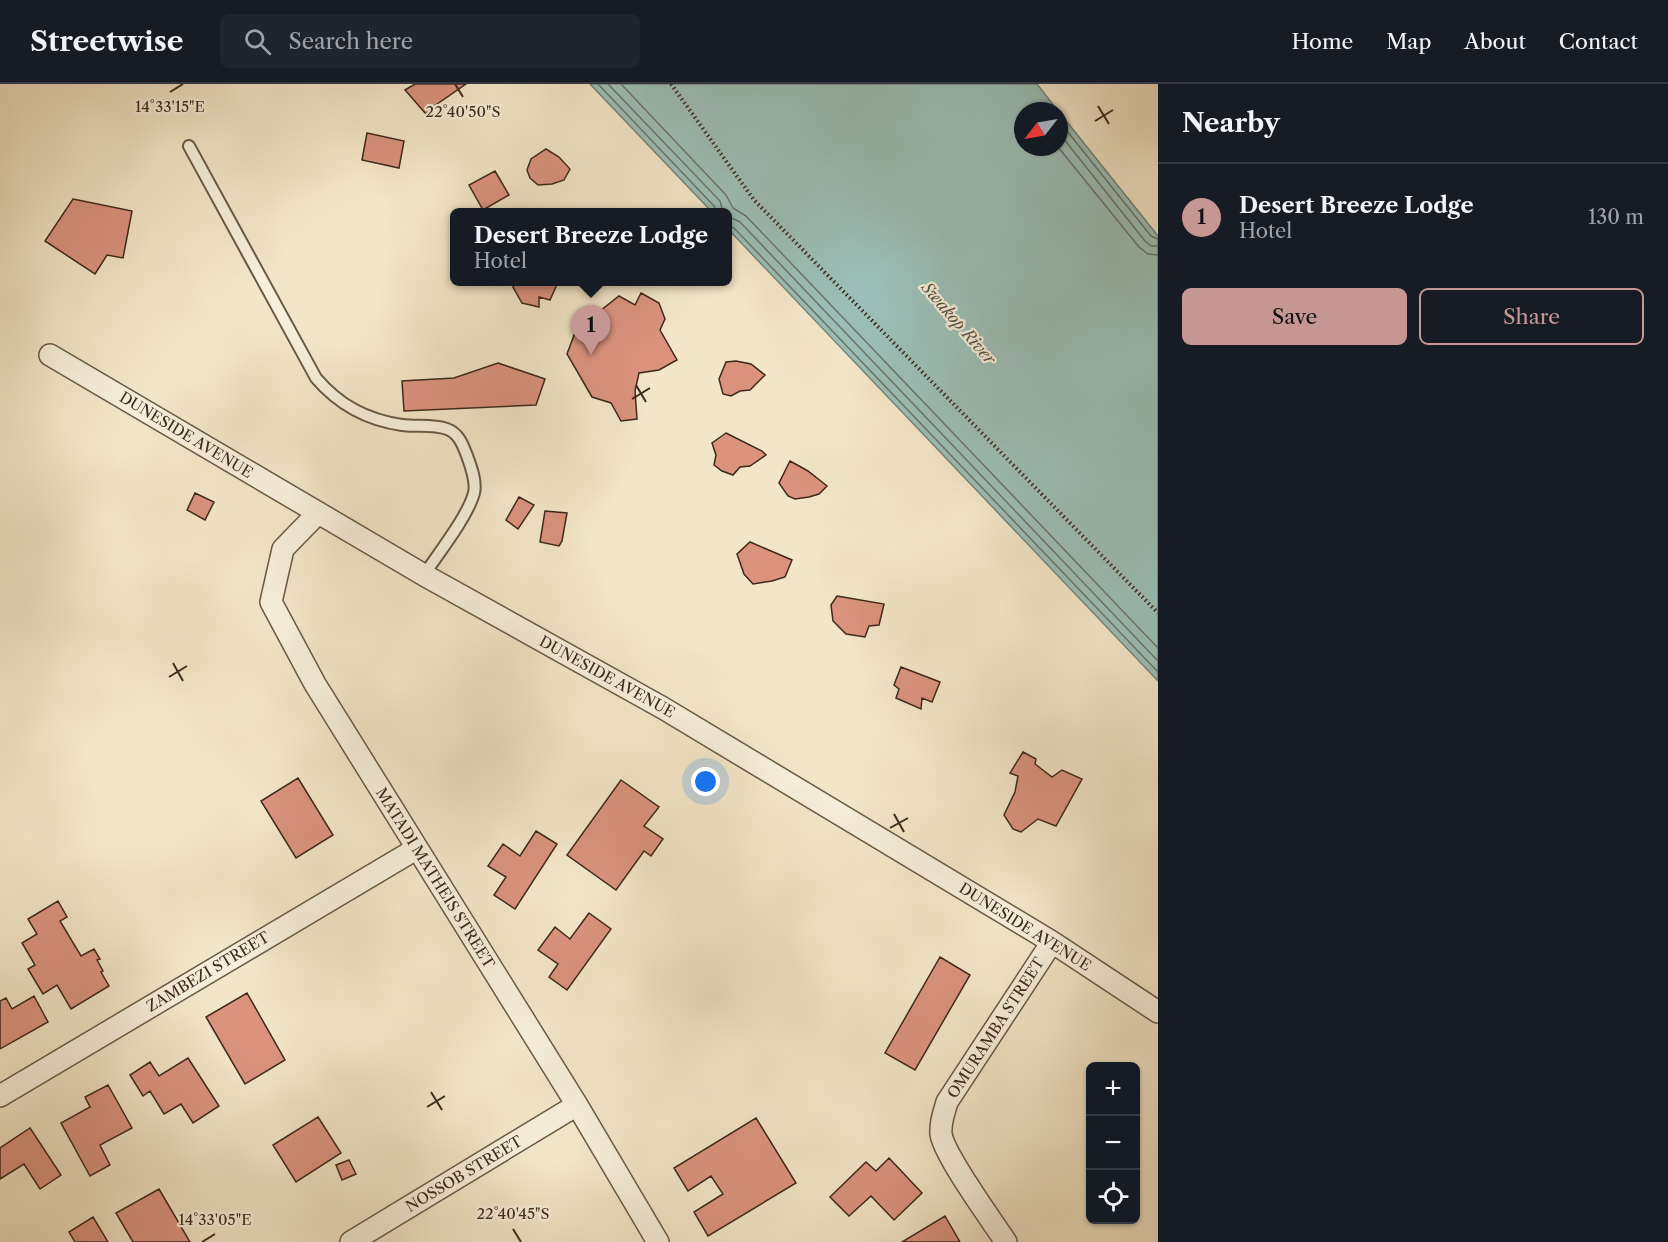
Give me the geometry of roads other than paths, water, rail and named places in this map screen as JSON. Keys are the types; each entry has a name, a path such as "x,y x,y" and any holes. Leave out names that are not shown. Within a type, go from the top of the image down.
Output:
{"street":[{"name":"DUNESIDE AVENUE","path":"50,355 424,575 663,708 1052,942 1158,1012"},
{"name":"MATADI MATHEIS STREET","path":"318,513 283,549 271,602 315,684 577,1106 658,1242"},
{"name":"ZAMBEZI STREET","path":"0,1096 417,849"},
{"name":"OMURAMBA STREET","path":"1006,1242 950,1155 941,1136 941,1121 947,1102 1052,942"},
{"name":"NOSSOB STREET","path":"351,1242 577,1106"}],"lane":[{"path":"189,146 316,378 330,394 351,410 373,419 402,425 446,428 462,442 475,485 474,493 457,526 424,575"}],"water":[{"name":"Swakop River","path":"590,84 1037,84 1051,102 1014,102 1014,156 1068,156 1068,123 1158,236 1158,681 732,233 732,208 708,208"}],"place":[{"name":"Desert Breeze Lodge","path":"591,355"}]}
